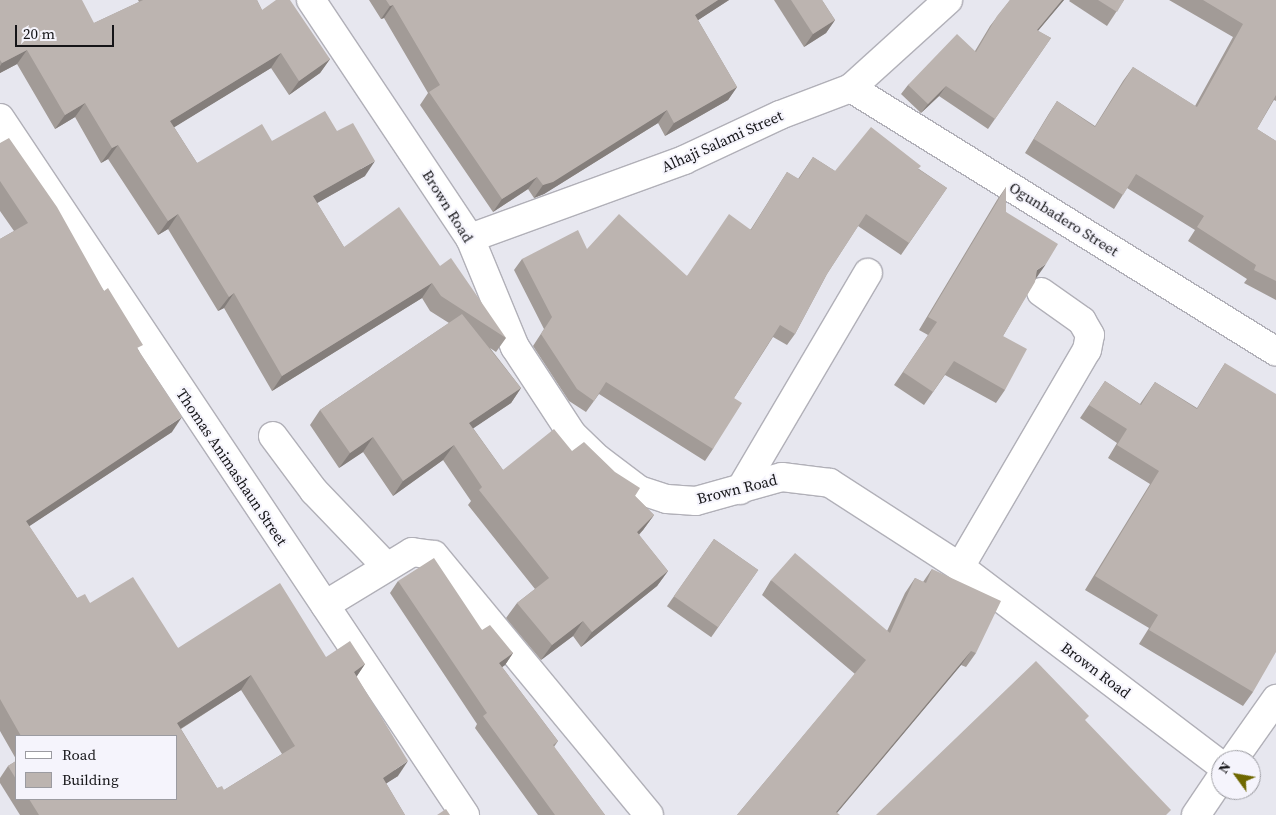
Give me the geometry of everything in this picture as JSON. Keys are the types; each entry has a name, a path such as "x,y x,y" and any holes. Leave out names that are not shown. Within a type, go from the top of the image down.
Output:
{"street":[{"name":"Brown Road","path":"311,0 470,238 515,347 572,434 598,459 639,490 666,499 696,501 782,477 830,483 960,567 1211,758"},
{"name":"Alhaji Salami Street","path":"470,238 684,160 780,115 851,88 948,0"},
{"name":"Ogunbadero Street","path":"851,88 1276,351"},
{"name":"Thomas Animashaun Street","path":"0,118 466,815"},
{"path":"740,490 868,273"},
{"path":"960,567 1087,350 1090,335 1082,321 1041,292"},
{"path":"273,436 314,491 387,567"},
{"path":"325,605 412,552 434,555 649,815"},
{"path":"1241,750 1276,699"},
{"path":"1196,815 1211,793"}],"building":[{"path":"0,0 82,0 94,23 143,0 257,0 262,10 276,0 290,0 330,59 299,81 281,53 170,121 197,163 262,124 272,141 325,111 337,131 353,123 375,161 313,196 344,247 399,207 440,266 451,258 506,338 441,296 432,283 282,376 234,293 229,297 178,214 168,221 118,145 112,148 85,103 65,115 27,50 2,63 0,60"},
{"path":"386,0 718,0 695,15 737,87 674,123 667,110 553,182 543,185 537,177 502,199 429,92 440,85 393,5 390,6"},
{"path":"791,0 822,0 835,20 813,34"},
{"path":"1010,0 1062,0 1037,30 1051,38 995,119 946,86 928,104 908,85 957,34 976,52 997,16"},
{"path":"1098,0 1124,0 1117,12"},
{"path":"1203,0 1276,0 1276,95 1257,129 1276,141 1276,281 1254,270 1256,265 1197,227 1204,216 1136,174 1123,195 1034,139 1057,101 1095,127 1133,67 1197,107 1243,24"},
{"path":"871,127 921,166 918,169 947,188 909,243 866,214 827,274 795,334 780,325 734,398 742,403 713,449 606,382 594,401 577,389 541,334 552,317 522,259 578,230 587,249 619,214 687,276 729,214 751,230 787,172 799,179 813,157 835,171"},
{"path":"9,138 57,207 104,291 108,288 143,345 137,348 182,417 26,521 77,598 85,594 90,603 133,577 178,648 280,583 326,657 350,641 365,664 354,672 408,761 383,778 405,815 39,815 30,800 178,800 178,735 20,735 0,699 0,239 28,223 0,181 0,143","holes":["251,675 295,746 224,790 222,786 217,788 177,723"]},
{"path":"1006,187 1006,212 1058,244 1046,264 1037,270 1035,282 1003,336 1027,349 1005,390 954,361 933,392 903,372 937,322 928,317"},
{"path":"462,314 521,388 469,423 503,470 554,429 572,451 584,442 615,472 640,488 635,496 654,515 637,532 668,571 592,632 583,621 552,645 517,603 549,578 479,490 482,487 454,445 403,481 373,437 350,453 320,410"},
{"path":"1225,363 1276,394 1276,652 1253,692 1149,630 1158,615 1095,576 1159,471 1117,445 1127,429 1089,405 1105,381 1141,405 1155,382 1197,409"},
{"path":"714,539 758,570 718,627 674,596"},
{"path":"795,553 890,633 915,578 926,583 932,569 1001,601 976,653 971,651 836,812 840,815 737,815 866,660 771,580"},
{"path":"434,558 482,630 490,625 513,653 499,663 558,741 553,745 605,815 555,815 483,716 487,713 398,581"},
{"path":"1036,661 1089,716 1085,720 1171,810 1166,815 876,815"},
{"path":"15,762 15,777 8,766"},
{"path":"446,809 450,815 437,815"}]}
